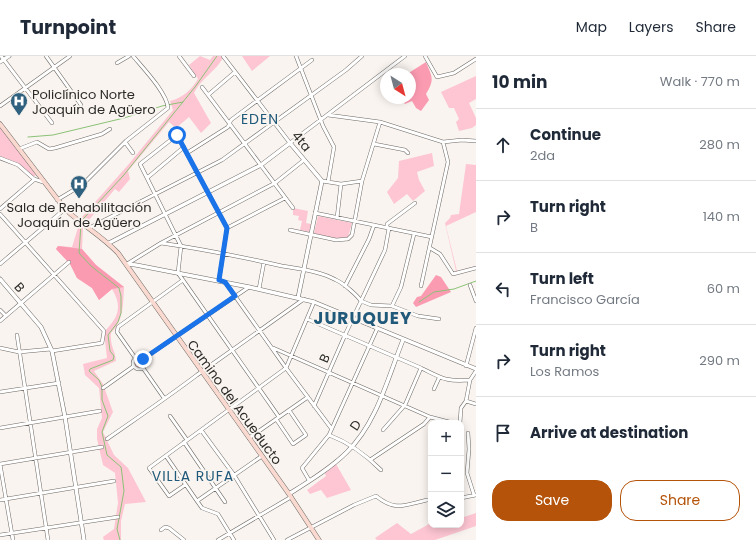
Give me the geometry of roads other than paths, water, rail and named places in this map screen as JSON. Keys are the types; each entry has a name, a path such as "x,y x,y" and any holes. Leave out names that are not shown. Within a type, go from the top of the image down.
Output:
{"main road":[{"name":"Camino del Acueducto","path":"0,124 38,176 65,209 77,220 109,243 127,264 201,372 290,495 319,540"}],"street":[{"path":"8,56 2,59 52,123"},
{"path":"46,56 81,106"},
{"path":"0,106 24,87 70,56"},
{"path":"117,62 129,56"},
{"path":"57,200 82,185 125,142 168,108 168,102 133,56"},
{"path":"179,56 194,76"},
{"name":"4ta","path":"223,56 273,122 322,181"},
{"path":"296,56 320,120 334,147 328,182"},
{"path":"89,228 222,160 346,70 362,56"},
{"path":"109,243 261,165 405,56"},
{"path":"425,56 437,77 454,73 476,59"},
{"path":"187,153 228,127 231,120 312,60"},
{"path":"208,95 235,72"},
{"path":"202,87 293,208"},
{"path":"328,115 380,122 443,142 475,140"},
{"path":"290,230 336,240 348,239 352,235 362,181 380,122"},
{"path":"19,149 37,142 49,149 55,148 102,134 110,129"},
{"path":"219,280 227,228 177,135 140,164 181,246 178,273 259,388 294,444 306,435 289,410"},
{"path":"125,142 133,153"},
{"path":"421,286 448,162 443,142"},
{"path":"374,144 405,150 408,153"},
{"path":"147,178 184,147"},
{"path":"0,158 18,165 34,180 43,182"},
{"path":"127,264 161,243 275,183 304,160"},
{"path":"0,209 38,176"},
{"path":"298,298 322,181 341,184 362,181"},
{"path":"337,218 341,184"},
{"path":"227,228 285,198"},
{"path":"388,228 387,224 415,202"},
{"path":"0,264 65,209"},
{"path":"315,213 432,237"},
{"path":"0,214 53,276 104,331 102,343 51,350 19,352 0,348"},
{"path":"345,286 370,239 374,225"},
{"name":"B","path":"314,406 385,250 388,228"},
{"path":"392,306 401,288 414,234"},
{"path":"161,243 304,270 336,280 358,296 361,302 371,305 392,306 418,316 439,319"},
{"path":"430,248 440,254 453,274 476,268"},
{"path":"0,321 69,262"},
{"path":"258,289 264,262"},
{"path":"127,264 219,280 314,302 476,370 470,380 466,401 460,408 460,420"},
{"name":"B","path":"0,279 44,332 51,350"},
{"path":"136,359 117,332 118,327 183,280"},
{"path":"225,282 331,428"},
{"path":"470,285 476,300"},
{"path":"136,359 143,359 249,287"},
{"path":"107,439 164,398 181,389 201,372 260,332 304,299"},
{"path":"186,485 169,496 149,468 286,368 314,302"},
{"path":"0,310 6,316"},
{"path":"307,319 421,368 439,378 451,382 470,380"},
{"path":"466,366 476,328"},
{"path":"310,480 302,468 329,435 377,329"},
{"path":"17,335 48,540"},
{"name":"D","path":"290,495 347,452 363,433 403,340"},
{"path":"271,347 381,394 430,417 442,420"},
{"path":"51,350 65,417 84,540"},
{"path":"103,388 134,366 133,363 136,359"},
{"path":"143,359 145,365 143,368 164,398"},
{"path":"134,366 139,369 143,368"},
{"path":"383,430 405,405 421,368"},
{"path":"434,389 439,378"},
{"path":"0,392 59,383"},
{"path":"249,438 308,397"},
{"path":"466,401 476,404"},
{"path":"0,428 100,411"},
{"path":"170,416 225,502"},
{"path":"370,460 424,424 430,417"},
{"path":"201,430 234,475 274,540"},
{"path":"464,497 475,495 468,473 468,433"},
{"path":"329,435 363,452 381,470"},
{"path":"13,540 0,464 102,447"},
{"path":"347,452 354,450 363,452"},
{"path":"166,456 202,508 218,514 234,540"},
{"path":"197,501 262,456"},
{"path":"0,500 114,481"},
{"path":"218,540 290,495"},
{"path":"286,540 376,496 390,506 400,506 428,500"},
{"path":"0,535 118,517"},
{"path":"161,530 165,527 169,528 184,540"}],"waterway":[{"path":"82,221 123,176 195,87 217,56"},
{"path":"28,137 53,135 124,118 162,106 183,102"},
{"path":"81,224 79,253 91,266 119,288 121,296 121,313 118,322 108,335 110,351 114,356 113,360 90,369 89,371 99,380 102,387 102,400 108,416 102,432 107,455 121,467 124,491 117,529 120,540"},
{"path":"419,302 434,292 454,289 476,281"}],"place":[{"name":"Policlínico Norte Joaquín de Agüero","path":"19,116"},
{"name":"Sala de Rehabilitación Joaquín de Agüero","path":"79,199"}],"district":[{"name":"EDEN","path":"260,119"},
{"name":"JURUQUEY","path":"363,318"},
{"name":"VILLA RUFA","path":"193,476"}]}
